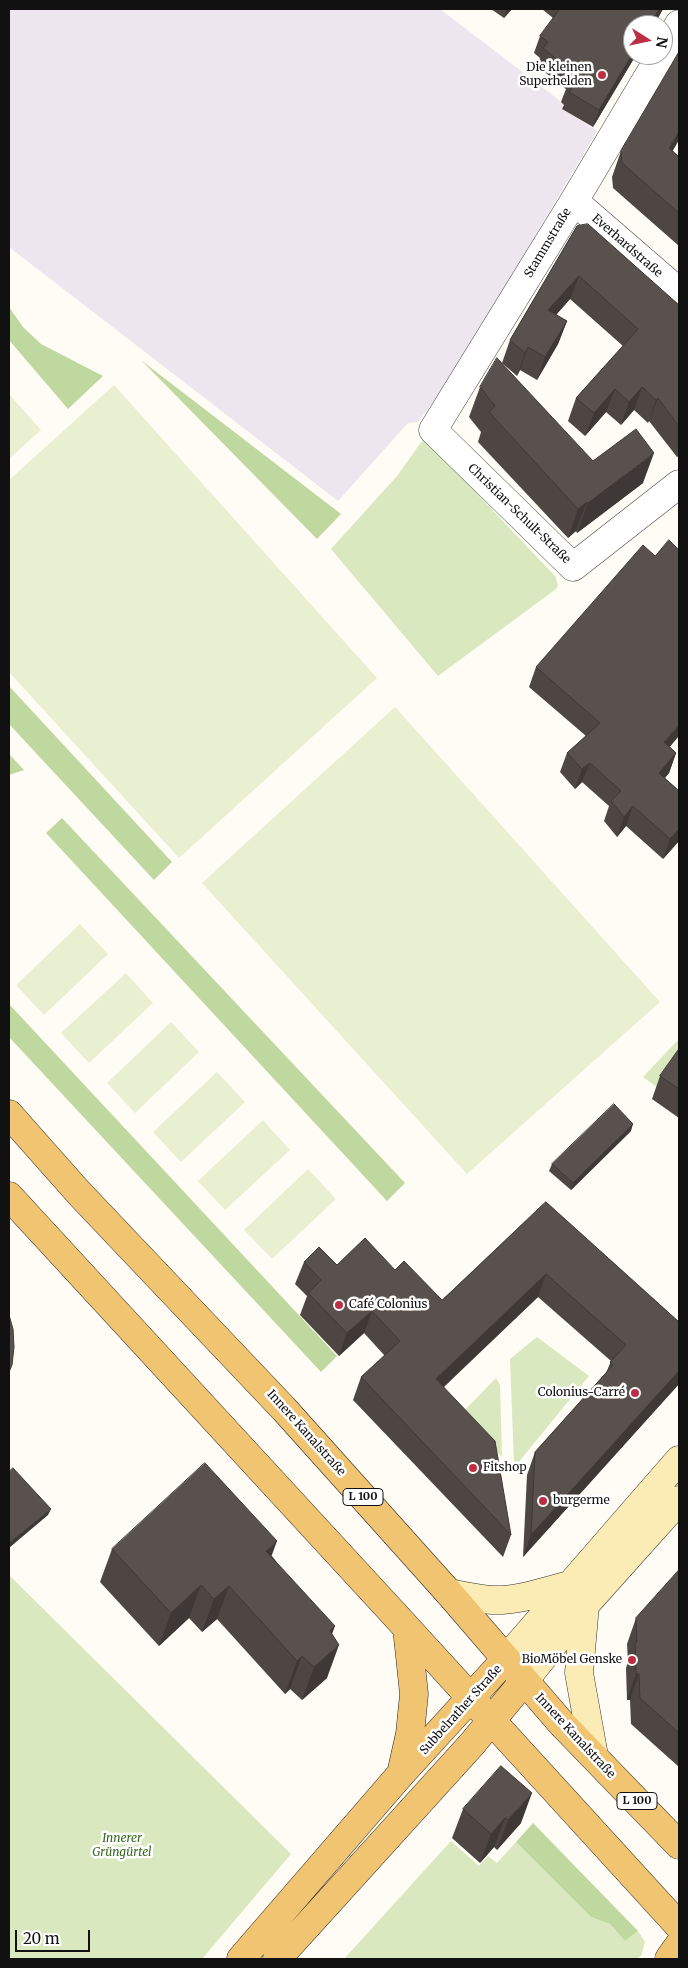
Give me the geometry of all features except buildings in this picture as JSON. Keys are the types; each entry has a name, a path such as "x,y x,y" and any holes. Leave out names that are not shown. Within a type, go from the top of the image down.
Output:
{"main road":[{"name":"Innere Kanalstraße","path":"9,1114 79,1193 284,1409 449,1593 562,1724 679,1845"},
{"path":"9,1196 492,1720 679,1926"},
{"name":"Subbelrather Straße","path":"277,1959 492,1720 524,1681 579,1594 679,1460"},
{"name":"Subbelrather Straße","path":"241,1959 400,1775 506,1659 579,1594 679,1500"},
{"path":"449,1593 493,1600 535,1595 579,1594 579,1672 594,1756"},
{"path":"400,1775 410,1734 414,1694 407,1628"},
{"path":"669,1959 679,1945"}],"street":[{"name":"Stammstraße","path":"433,430 655,65"},
{"name":"Everhardstraße","path":"574,201 679,292"},
{"name":"Christian-Schult-Straße","path":"433,430 573,567 679,484"}],"shaded area":[{"path":"9,9 440,9 559,100 564,106 562,109 597,131 450,380 418,422 408,423 338,501 9,247"}],"green space":[{"path":"9,307 23,327 41,344 103,376 68,409 9,340"},
{"path":"142,361 341,514 317,539"},
{"path":"114,385 377,678 179,858 9,672 9,480"},
{"path":"9,394 41,430 9,459"},
{"path":"424,438 555,576 558,585 556,589 438,676 331,549 397,476"},
{"path":"9,686 172,862 154,880 9,724"},
{"path":"395,707 660,1002 467,1174 202,883"},
{"path":"9,754 24,770 9,775"},
{"path":"62,818 405,1183 387,1201 46,833"},
{"path":"80,924 108,954 44,1015 16,985"},
{"path":"126,973 153,1003 89,1063 61,1033"},
{"path":"9,1004 337,1356 321,1372 9,1037"},
{"path":"171,1022 199,1052 135,1113 107,1083"},
{"path":"679,1039 679,1059 658,1088 643,1077"},
{"path":"217,1072 245,1102 181,1162 153,1132"},
{"path":"263,1120 290,1150 225,1210 198,1181"},
{"path":"308,1169 336,1199 272,1259 244,1230"},
{"path":"537,1337 589,1376 517,1464 514,1463 510,1359"},
{"path":"496,1378 500,1385 502,1457 462,1413"},
{"name":"Innerer Grüngürtel","path":"9,1575 291,1854 202,1959 9,1959"},
{"path":"533,1823 638,1931 625,1941 610,1924 591,1917 516,1842"},
{"path":"451,1841 479,1866 488,1856 497,1863 516,1842 591,1917 610,1924 625,1941 638,1931 645,1942 641,1956 636,1959 344,1959"}],"place":[{"name":"Die kleinen Superhelden","path":"602,75"},
{"name":"Café Colonius","path":"339,1305"},
{"name":"Colonius-Carré","path":"635,1393"},
{"name":"Fitshop","path":"473,1468"},
{"name":"burgerme","path":"543,1501"},
{"name":"BioMöbel Genske","path":"632,1660"}]}
